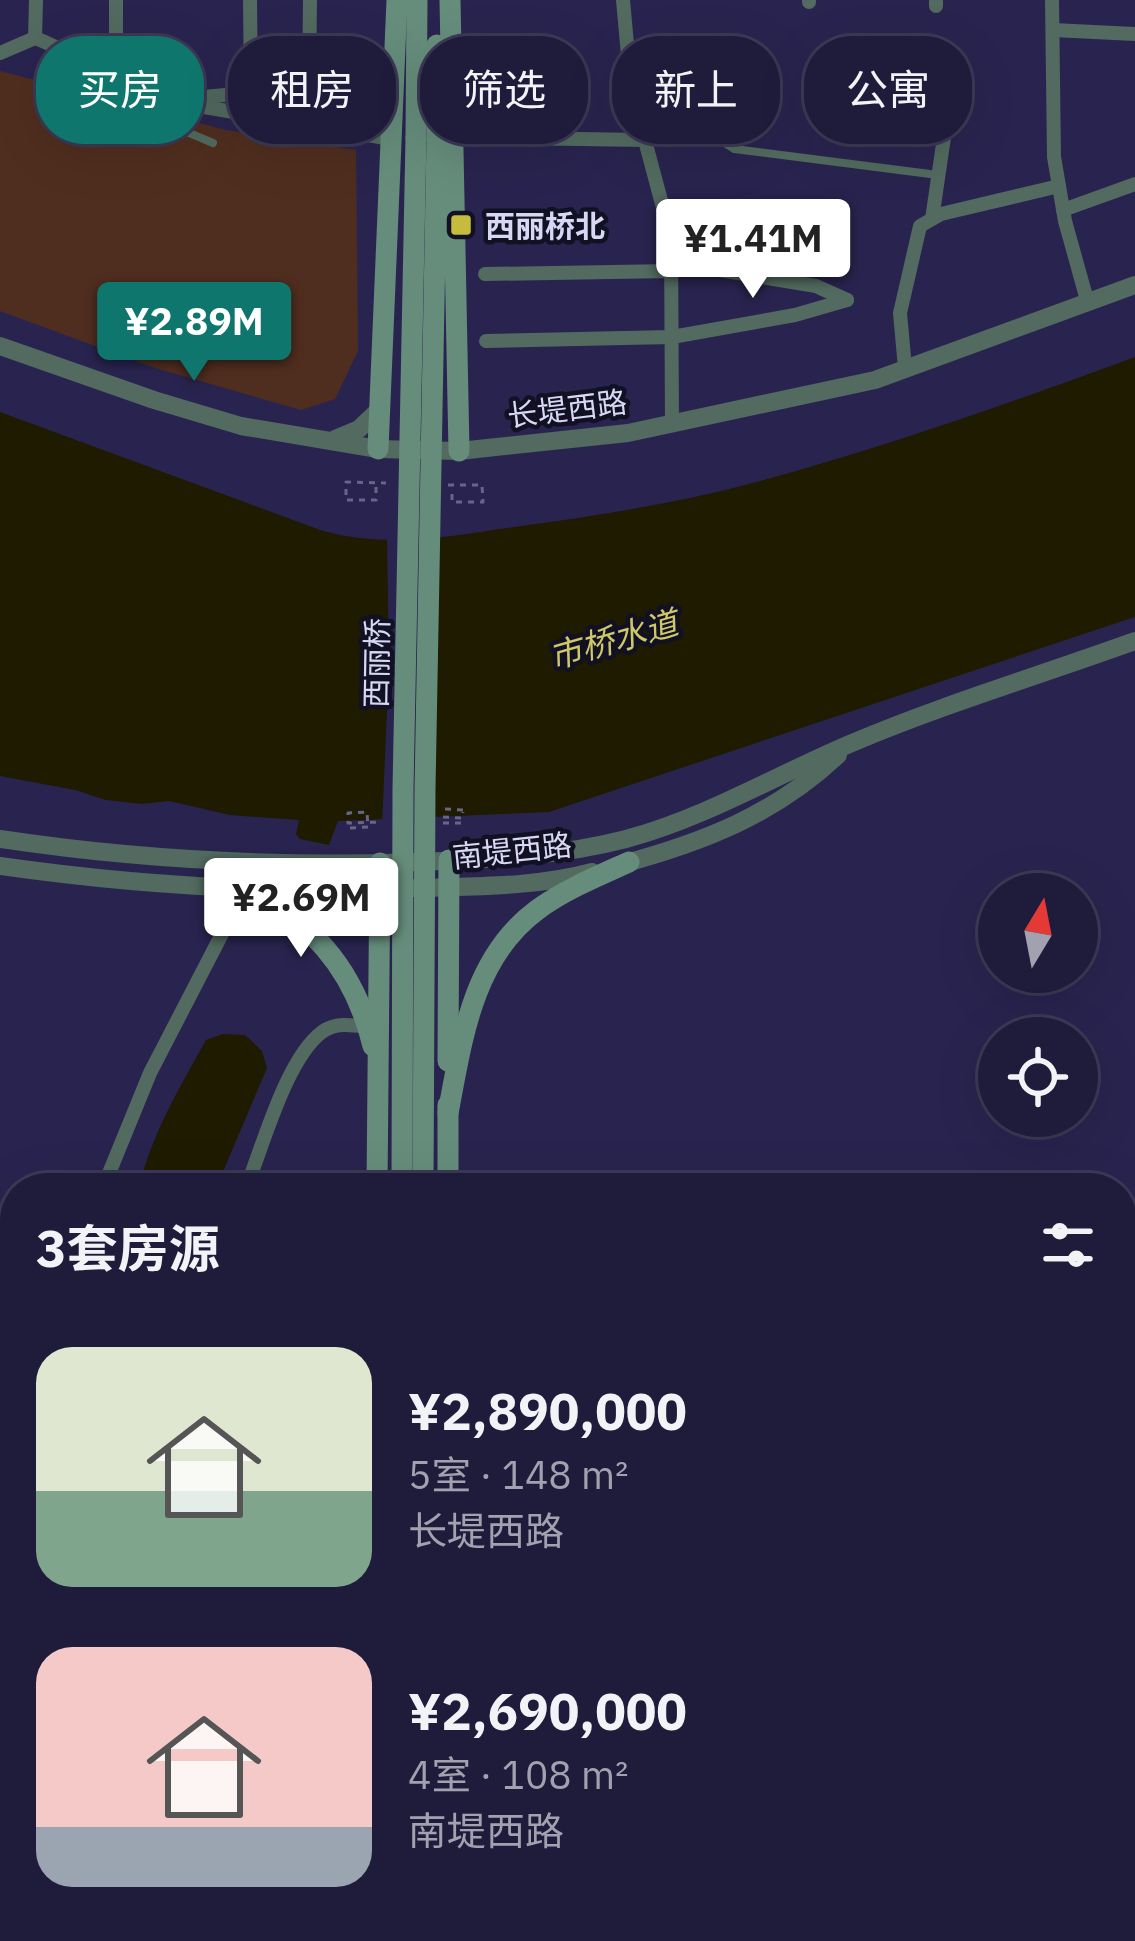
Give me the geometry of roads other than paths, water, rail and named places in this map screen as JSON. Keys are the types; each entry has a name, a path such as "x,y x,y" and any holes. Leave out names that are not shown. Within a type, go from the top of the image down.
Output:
{"main road":[{"path":"395,36 397,0"},
{"path":"416,0 420,56"},
{"path":"434,36 437,0"},
{"path":"450,0 459,451"},
{"path":"379,449 391,144"},
{"name":"西丽桥","path":"402,1173 403,789 426,144"},
{"name":"西丽桥","path":"423,1173 426,144"},
{"path":"448,1173 449,860"},
{"path":"448,1114 473,998 505,942 533,913 629,862"},
{"path":"377,1173 380,863"},
{"path":"234,890 281,910 327,946 368,1028 380,1076"}],"street":[{"path":"0,53 35,38 36,0"},
{"path":"116,0 116,36"},
{"path":"250,0 250,36"},
{"path":"310,0 310,36"},
{"path":"623,0 626,36"},
{"path":"1052,0 1054,157 1087,300"},
{"path":"1053,30 1135,34"},
{"path":"646,144 671,238 672,423"},
{"path":"932,219 943,144"},
{"path":"1063,210 1135,184"},
{"path":"905,368 900,313 920,226 1059,185"},
{"path":"485,274 671,266 815,286 847,300 795,315 671,338 486,341"},
{"name":"长堤西路","path":"0,346 241,426 379,449 459,451 628,433 875,380 1135,285"},
{"path":"333,440 359,429 380,409"},
{"name":"南堤西路","path":"0,839 228,864 521,858 627,839 700,814 852,743 1135,641"},
{"name":"南堤西路","path":"0,866 234,890 524,884 629,862 766,813 801,790 852,743"},
{"path":"109,1173 150,1072 224,930 234,890"},
{"path":"252,1173 306,1049 329,1028 345,1024 368,1028"}],"lane":[{"path":"204,138 213,142"},
{"path":"725,144 734,149 938,176"}],"water":[{"name":"市桥水道","path":"1135,357 1135,617 549,812 338,821 329,845 300,839 296,834 299,820 230,815 169,801 106,800 0,776 0,412 323,531 373,539 422,539 605,514 745,485 942,425"},
{"path":"223,1034 245,1035 262,1051 267,1068 222,1173 143,1173 159,1130 206,1040"}],"place":[{"name":"西丽桥北","path":"461,225"}]}
